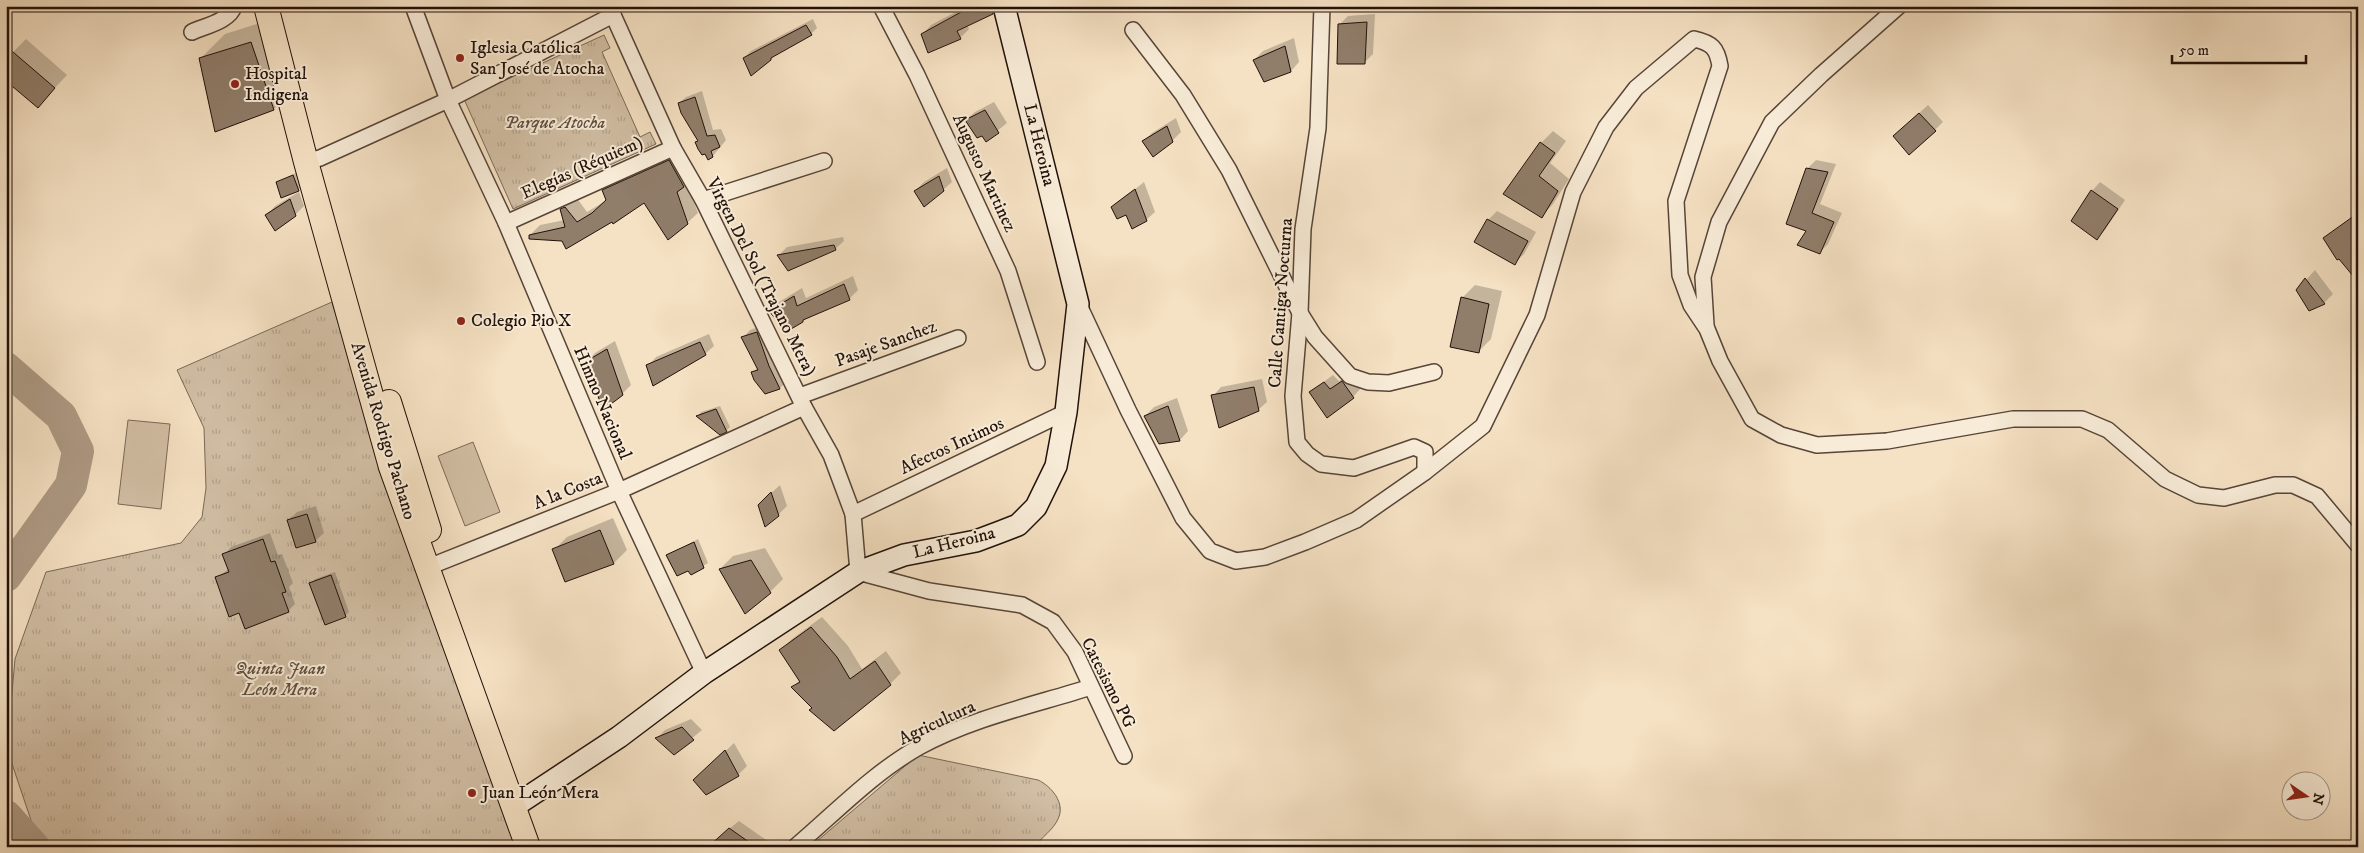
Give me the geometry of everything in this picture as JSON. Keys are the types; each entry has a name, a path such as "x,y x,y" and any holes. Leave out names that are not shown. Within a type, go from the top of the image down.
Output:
{"main road":[{"name":"Avenida Rodrigo Pachano","path":"271,7 313,160 374,354 433,566 520,804 542,847"},
{"name":"Avenida Rodrigo Pachano","path":"520,804 528,847"}],"street":[{"path":"192,32 225,18 234,6"},
{"name":"Himno Nacional","path":"413,6 448,100 506,223 619,491 704,673"},
{"name":"Augusto Martinez","path":"881,6 918,76 1008,271 1037,362"},
{"name":"La Heroina","path":"520,804 619,737 704,673 858,572 904,555 976,541 1018,525 1036,507 1056,466 1066,412 1078,304 1004,6"},
{"name":"Calle Cantiga Nocturna","path":"1322,6 1318,128 1303,229 1300,313 1293,396 1297,442 1307,454 1322,464 1354,468 1414,447 1425,452 1425,472"},
{"path":"1706,329 1703,277 1719,222 1772,122 1900,6"},
{"path":"313,160 448,100 611,10"},
{"name":"Virgen Del Sol (Trajano Mera)","path":"611,10 674,148 702,200 802,401 831,454 853,514 858,572"},
{"path":"1133,30 1183,95 1229,170 1300,313 1315,337 1350,376 1368,382 1389,383 1434,372"},
{"path":"1078,304 1128,410 1183,518 1210,551 1236,561 1265,557 1356,520 1425,472 1483,426 1537,315 1573,192 1606,127 1636,88 1694,39 1708,42 1718,51 1720,66 1676,201 1680,276 1691,305 1706,329 1720,361 1752,419 1781,435 1817,445 1887,441 2013,419 2082,419 2108,430 2165,480 2198,495 2224,498 2275,485 2293,485 2317,496 2358,545"},
{"name":"Elegías (Réquiem)","path":"506,223 674,148"},
{"path":"702,200 824,161"},
{"name":"Pasaje Sanchez","path":"802,401 958,338"},
{"name":"A la Costa","path":"433,566 619,491 802,401"},
{"name":"Afectos Intimos","path":"853,514 1066,412"},
{"name":"Catesismo PG","path":"858,572 928,591 1022,605 1053,622 1075,652 1124,756"},
{"name":"Agricultura","path":"795,847 883,771 919,747 961,728 1091,687"}],"green space":[{"name":"Parque Atocha","path":"604,35 610,48 602,52 640,137 650,132 656,144 513,209 464,99"},
{"name":"Quinta Juan León Mera","path":"332,302 384,471 520,847 50,847 34,829 7,749 15,659 46,572 181,543 202,517 206,488 204,428 177,370"},
{"path":"128,420 170,424 161,509 118,504"},
{"path":"473,442 500,512 465,526 438,456"},
{"path":"918,755 1038,780 1048,786 1059,801 1060,813 1058,819 1054,826 1034,847 810,847"}],"building":[{"path":"972,6 992,6 993,14 957,31 961,39 928,53 921,34"},
{"path":"1367,22 1365,64 1337,64 1338,24"},
{"path":"806,25 812,35 771,58 751,76 743,58"},
{"name":"Hospital Indigena","path":"251,42 274,110 215,132 199,58"},
{"path":"6,46 55,88 38,108 6,81"},
{"path":"1285,46 1291,72 1264,82 1253,60"},
{"path":"695,97 707,136 715,135 720,147 711,151 713,157 708,160 705,154 702,155 698,149 695,142 698,141 681,113 678,103"},
{"path":"985,110 999,133 986,142 982,136 977,138 965,120"},
{"path":"1919,113 1936,131 1909,155 1893,136"},
{"path":"1167,126 1173,142 1153,157 1142,141"},
{"path":"1540,142 1555,153 1539,176 1558,191 1542,218 1503,194"},
{"path":"669,160 684,187 677,192 688,224 668,240 644,203 613,224 612,222 566,249 562,241 529,239 529,235 565,227 560,209 565,207 577,222 592,213 606,200 602,190"},
{"path":"1806,168 1828,172 1812,213 1834,222 1820,254 1797,245 1806,231 1786,224"},
{"path":"293,175 299,191 281,198 276,182"},
{"path":"939,176 944,191 924,207 914,191"},
{"path":"1135,189 1147,221 1132,229 1126,215 1117,219 1111,207"},
{"path":"2091,190 2118,209 2097,240 2071,221"},
{"path":"290,199 296,216 275,231 265,215"},
{"path":"2358,213 2358,282 2339,259 2337,260 2323,238"},
{"path":"1487,219 1528,241 1515,265 1474,242"},
{"path":"834,245 836,250 788,271 777,255"},
{"path":"2305,278 2325,304 2309,311 2296,290"},
{"path":"844,284 850,300 803,320 803,322 786,332 769,311 794,296 797,306"},
{"path":"1461,297 1489,304 1479,353 1450,347"},
{"path":"757,332 769,366 780,389 765,394 754,380 751,372 758,370 741,337"},
{"path":"700,342 706,355 653,386 646,365"},
{"path":"607,349 623,395 603,410 595,388 597,387 585,362"},
{"path":"1342,381 1354,398 1327,418 1309,392 1324,382 1330,389"},
{"path":"1254,387 1259,411 1219,428 1211,395"},
{"path":"1168,406 1180,441 1159,444 1144,416"},
{"path":"716,409 727,432 720,435 696,416"},
{"path":"771,492 779,516 765,527 758,505"},
{"path":"307,514 316,542 296,548 287,520"},
{"path":"600,530 614,564 565,582 552,549"},
{"path":"263,539 271,562 275,561 286,592 282,593 289,612 245,629 239,613 229,617 215,577 229,572 222,554"},
{"path":"694,542 704,568 691,575 688,571 677,576 666,555"},
{"path":"751,560 771,593 745,614 719,569"},
{"path":"331,575 346,617 325,625 309,583"},
{"path":"811,627 837,657 850,679 875,661 891,685 834,731 809,710 812,708 791,687 800,682 779,650"},
{"path":"682,727 694,740 674,755 655,738"},
{"path":"725,750 739,776 706,795 693,780"},
{"path":"729,828 756,847 708,847"}],"waterway":[{"path":"6,368 61,416 78,451 71,485 6,576"},
{"path":"6,816 34,847"}],"place":[{"name":"Iglesia Católica San José de Atocha","path":"460,58"},
{"name":"Hospital Indigena","path":"235,84"},
{"name":"Colegio Pio X","path":"461,321"},
{"name":"Juan León Mera","path":"472,793"}]}
